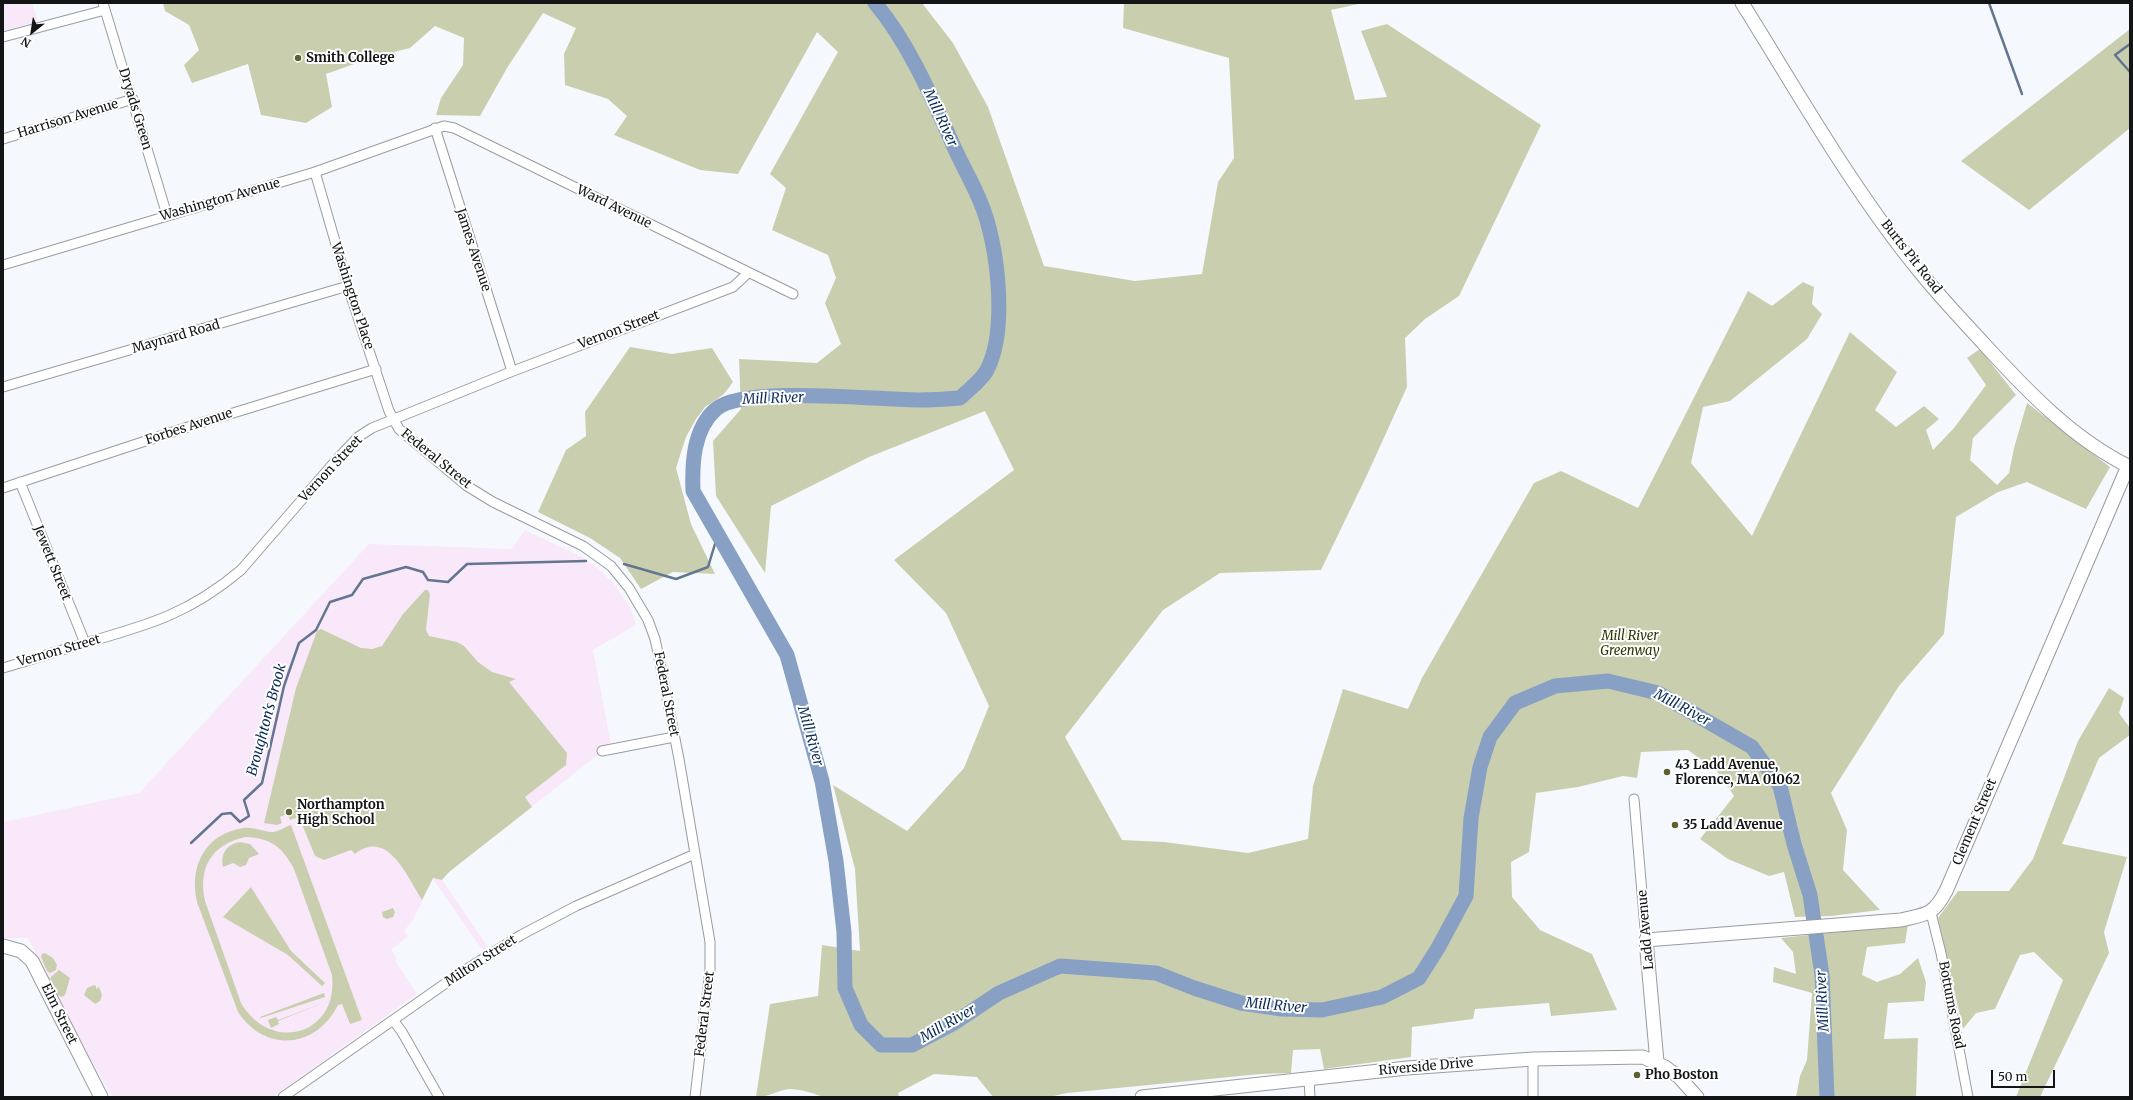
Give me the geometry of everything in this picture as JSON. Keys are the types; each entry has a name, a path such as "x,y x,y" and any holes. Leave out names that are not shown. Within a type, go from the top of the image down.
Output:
{"street":[{"name":"Burts Pit Road","path":"1742,3 1838,157 1884,225 1920,272 2029,392 2081,437 2129,466"},
{"path":"3,37 104,6"},
{"name":"Dryads Green","path":"104,6 168,215"},
{"name":"Harrison Avenue","path":"3,139 133,99"},
{"name":"Ward Avenue","path":"435,128 444,126 454,128 793,294"},
{"name":"Washington Avenue","path":"3,265 315,172 435,128"},
{"name":"James Avenue","path":"435,128 512,371"},
{"name":"Washington Place","path":"315,172 348,286 392,419"},
{"name":"Vernon Street","path":"3,668 137,629 168,617 195,603 223,585 260,549 338,458 358,437 392,419 512,371 733,287 748,273"},
{"name":"Maynard Road","path":"3,387 348,286"},
{"name":"Forbes Avenue","path":"3,488 191,426 376,369"},
{"name":"Federal Street","path":"392,419 399,429 467,486 493,502 583,546 603,559 620,576 648,620 655,639 709,924 711,957 695,1097"},
{"name":"Clement Street","path":"1931,913 1938,906 1946,891 2129,466"},
{"name":"Jewett Street","path":"20,482 85,643"},
{"path":"602,751 674,737"},
{"name":"Ladd Avenue","path":"1634,799 1657,1062"},
{"name":"Milton Street","path":"284,1097 456,976 536,926 576,906 695,854"},
{"path":"1646,940 1901,920 1931,913"},
{"name":"Bottums Road","path":"1931,913 1941,953 1968,1097"},
{"name":"Elm Street","path":"3,946 21,950 35,966 101,1097"},
{"path":"393,1020 402,1032 439,1097"},
{"name":"Riverside Drive","path":"1142,1097 1407,1068 1533,1059 1642,1057 1657,1062 1679,1078 1697,1097"},
{"path":"1533,1059 1533,1097"},
{"path":"1309,1079 1310,1097"}],"shaded area":[{"path":"3,3 32,3 38,21 3,31"},
{"name":"Northampton High School","path":"525,530 582,557 599,569 615,585 631,609 636,625 593,650 611,744 665,734 600,753 449,872 442,880 488,947 483,951 433,879 413,920 404,931 408,936 391,950 396,957 396,962 417,994 273,1097 112,1097 68,1019 28,938 3,938 3,822 139,793 369,544 512,549"}],"green space":[{"name":"Mill River Greenway","path":"163,3 922,3 953,43 988,107 1044,266 1135,281 1202,274 1218,182 1234,158 1229,58 1123,28 1124,3 1363,3 1331,10 1355,100 1387,97 1361,31 1387,24 1541,125 1459,296 1425,319 1405,338 1407,387 1367,475 1321,570 1220,573 1163,610 1065,737 1122,840 1164,842 1248,853 1308,839 1313,786 1343,689 1408,709 1422,678 1534,483 1561,471 1638,508 1748,291 1772,306 1803,282 1814,287 1812,304 1822,314 1807,339 1730,401 1703,407 1691,463 1752,536 1850,332 1897,372 1875,410 1896,427 1924,406 1939,419 1926,430 1933,450 1954,428 1986,385 1967,358 1980,349 2016,395 1973,438 1970,460 1997,485 2009,473 2014,448 2027,403 2110,467 2086,509 2027,482 1998,492 1956,517 1944,634 1899,686 1831,793 1847,830 1843,870 1880,910 1831,916 1795,917 1784,872 1769,876 1728,859 1700,839 1734,796 1717,771 1688,750 1641,752 1637,778 1623,776 1578,787 1536,793 1529,852 1511,862 1512,897 1540,930 1592,954 1617,1010 1551,1016 1549,1003 1475,1009 1473,1019 1412,1027 1411,1057 1324,1069 1320,1049 1293,1050 1291,1073 1260,1074 1067,1093 1049,1097 993,1097 977,1077 934,1074 898,1093 899,1097 823,1097 789,1089 756,1097 770,1004 818,996 822,945 860,951 855,869 833,785 907,831 964,768 989,706 946,613 894,560 1014,470 985,411 869,457 771,506 765,573 716,496 713,441 741,409 739,359 817,363 841,344 825,303 836,278 828,255 772,230 786,188 770,174 838,52 817,32 738,174 700,170 614,135 627,116 608,99 565,85 564,54 576,28 543,13 507,68 480,116 436,115 441,98 463,65 464,38 435,26 410,48 374,57 326,74 332,107 306,123 261,115 248,64 192,83 184,65 199,50 189,25 165,11"},
{"path":"2130,29 2130,128 2029,210 1961,161"},
{"path":"630,347 672,354 712,348 733,382 724,394 705,407 696,419 686,437 676,468 691,524 715,574 673,572 641,589 620,558 590,538 538,512 566,450 586,436 585,412"},
{"path":"425,590 428,590 430,594 426,630 429,636 457,642 464,646 478,662 492,672 516,679 509,682 567,753 566,765 525,797 532,807 449,872 442,880 433,878 422,900 403,868 387,851 377,847 367,848 355,854 351,850 324,860 315,856 299,817 290,820 287,814 280,817 282,823 277,825 264,823 296,688 317,631 321,629 361,648 372,649 382,646 403,614"},
{"path":"2109,688 2124,698 2119,713 2130,728 2130,735 2099,758 2062,844 2127,857 2104,932 2109,953 2040,1097 2016,1097 2063,980 2034,952 2020,955 1995,1009 1976,1013 1963,1029 1938,918 1958,891 2009,891 2033,859 2078,741"},
{"path":"291,825 362,1020 350,1024 342,1004 338,1005 328,1020 317,1030 304,1037 290,1040 276,1039 262,1034 249,1025 238,1012 197,902 195,876 198,864 210,845 219,837 230,831 243,828 252,828 274,832","holes":["245,837 262,839 280,849 285,854 294,869 332,975 331,995 325,1012 314,1023 301,1031 285,1033 269,1029 254,1019 241,1003 205,901 203,889 206,868 216,852 223,846 233,841"]},
{"path":"240,842 250,844 259,854 249,858 246,865 240,867 233,863 223,867 222,862 224,854 228,847"},
{"path":"251,887 291,951 325,983 322,986 288,955 223,917"},
{"path":"393,908 395,912 393,917 387,919 383,917 382,912"},
{"path":"1908,924 1905,943 1867,947 1862,975 1877,982 1900,974 1918,958 1926,982 1924,1001 1888,1003 1884,1039 1918,1038 1916,1097 1796,1097 1800,1076 1807,1060 1812,993 1773,982 1774,967 1796,974 1793,952 1781,938"},
{"path":"45,953 53,958 57,965 56,970 50,973 47,971 41,957 42,954"},
{"path":"59,970 70,978 65,995 62,997 58,995 50,978"},
{"path":"94,985 96,986 96,989 99,987 102,995 100,1001 95,1004 84,995 87,988"},
{"path":"324,993 325,997 261,1018 260,1017"},
{"path":"323,1003 278,1021 279,1024 271,1028 268,1020 276,1017 278,1020"}],"waterway":[{"name":"Mill River","path":"875,3 887,18 917,68 980,201 986,218 996,262 999,309 993,353 987,370 985,374 960,398 920,400 782,396 754,397 731,402 716,409 708,417 698,437 693,470 693,491 787,655 822,781 836,861 844,932 845,988 861,1025 881,1045 912,1045 954,1023 999,993 1060,966 1156,973 1194,988 1241,1003 1282,1009 1322,1010 1382,997 1419,978 1438,948 1466,896 1471,818 1480,767 1490,737 1515,703 1555,686 1608,681 1658,693 1752,747 1780,786 1794,844 1810,895 1822,975 1827,1097"},
{"path":"1989,3 2022,94"},
{"path":"2130,44 2115,55 2130,72"},
{"name":"Broughton's Brook","path":"624,564 676,579 708,567 718,534"},
{"name":"Broughton's Brook","path":"191,843 222,814 231,813 240,822 249,816 244,800 262,783 284,686 299,643 316,630 330,602 352,595 363,579 406,567 423,572 428,580 448,582 467,564 586,561"}],"place":[{"name":"Smith College","path":"298,58"},
{"name":"43 Ladd Avenue, Florence, MA 01062","path":"1667,772"},
{"name":"Northampton High School","path":"289,812"},
{"name":"35 Ladd Avenue","path":"1675,825"},
{"name":"Pho Boston","path":"1637,1075"}]}
